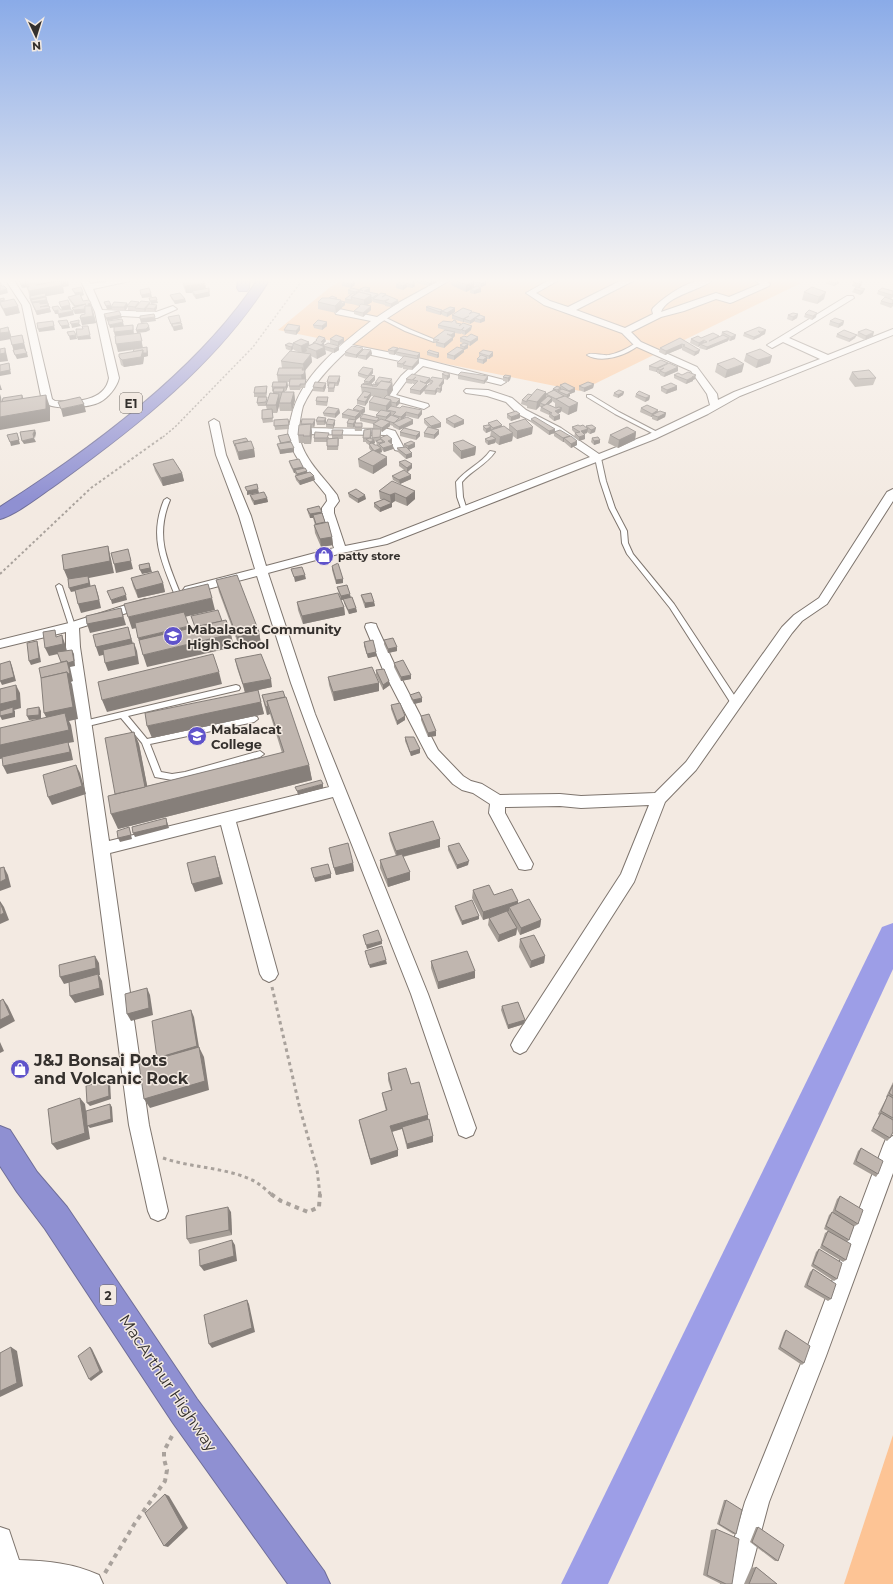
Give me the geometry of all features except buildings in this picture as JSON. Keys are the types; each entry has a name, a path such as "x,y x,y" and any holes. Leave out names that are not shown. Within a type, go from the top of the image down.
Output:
{"highway":[{"name":"E1","path":"50,464 105,424 187,353"},
{"name":"E1","path":"1,505 95,449 153,402 205,353"},
{"name":"MacArthur Highway","path":"0,1140 27,1182 56,1218 185,1411 311,1584"}],"street":[{"path":"37,353 47,401 51,404 93,401 113,384 114,378 108,353"},
{"path":"340,353 315,377 299,402 293,431 295,444 300,455 331,495 333,501 328,508 328,513 341,550"},
{"path":"376,353 422,362 501,382"},
{"path":"659,353 694,368 712,394 715,406"},
{"path":"814,353 828,359"},
{"path":"173,594 341,550 383,542 658,434 737,394 843,353"},
{"path":"422,362 404,378 391,396 424,406"},
{"path":"469,391 488,393 509,400 522,412 557,430 598,458"},
{"path":"214,422 221,455 247,523 261,571 304,698 333,777 411,970 447,1068 466,1128"},
{"path":"293,431 388,432 391,433 399,448"},
{"path":"520,1045 628,877 659,799 691,766 788,630 798,618 823,600 893,492"},
{"path":"0,644 72,626 154,600"},
{"path":"72,626 120,994 140,1125 158,1211"},
{"path":"371,627 433,754 458,780 467,786 477,788 498,801 560,800 581,802 659,799"},
{"path":"102,848 339,790"},
{"path":"498,801 498,812 500,819 525,864"},
{"path":"228,818 269,974"},
{"path":"734,1584 758,1502 815,1356 893,1146"},
{"path":"0,1539 3,1546 8,1578 46,1573 96,1581"}],"lane":[{"path":"589,355 609,357 620,353"},
{"path":"589,396 616,413 658,434"},
{"path":"464,510 460,497 459,482 469,471 486,461 492,452"},
{"path":"598,458 603,481 612,508 624,531 630,554 672,606 735,704"},
{"path":"166,500 161,518 159,540 167,570 172,578 173,594"},
{"path":"59,586 72,626"},
{"path":"84,724 124,716 236,688"},
{"path":"124,716 145,742 158,775 172,777 185,775 260,754"},
{"path":"145,742 254,720"}],"path":[{"path":"0,574 91,488 162,439 247,353"},
{"path":"145,1152 177,1163 220,1170 252,1180 281,1201 308,1212 319,1207 321,1193 319,1171 300,1109 269,974"},
{"path":"96,1581 165,1481 167,1470 164,1451"}],"shaded area":[{"path":"391,353 658,353 580,391"},
{"path":"893,1435 893,1584 844,1584"}],"waterway":[{"path":"584,1584 893,936"}],"place":[{"name":"patty store","path":"324,556"},
{"name":"Mabalacat Community High School","path":"173,636"},
{"name":"Mabalacat College","path":"197,736"},
{"name":"J&J Bonsai Pots and Volcanic Rock","path":"20,1069"}]}
